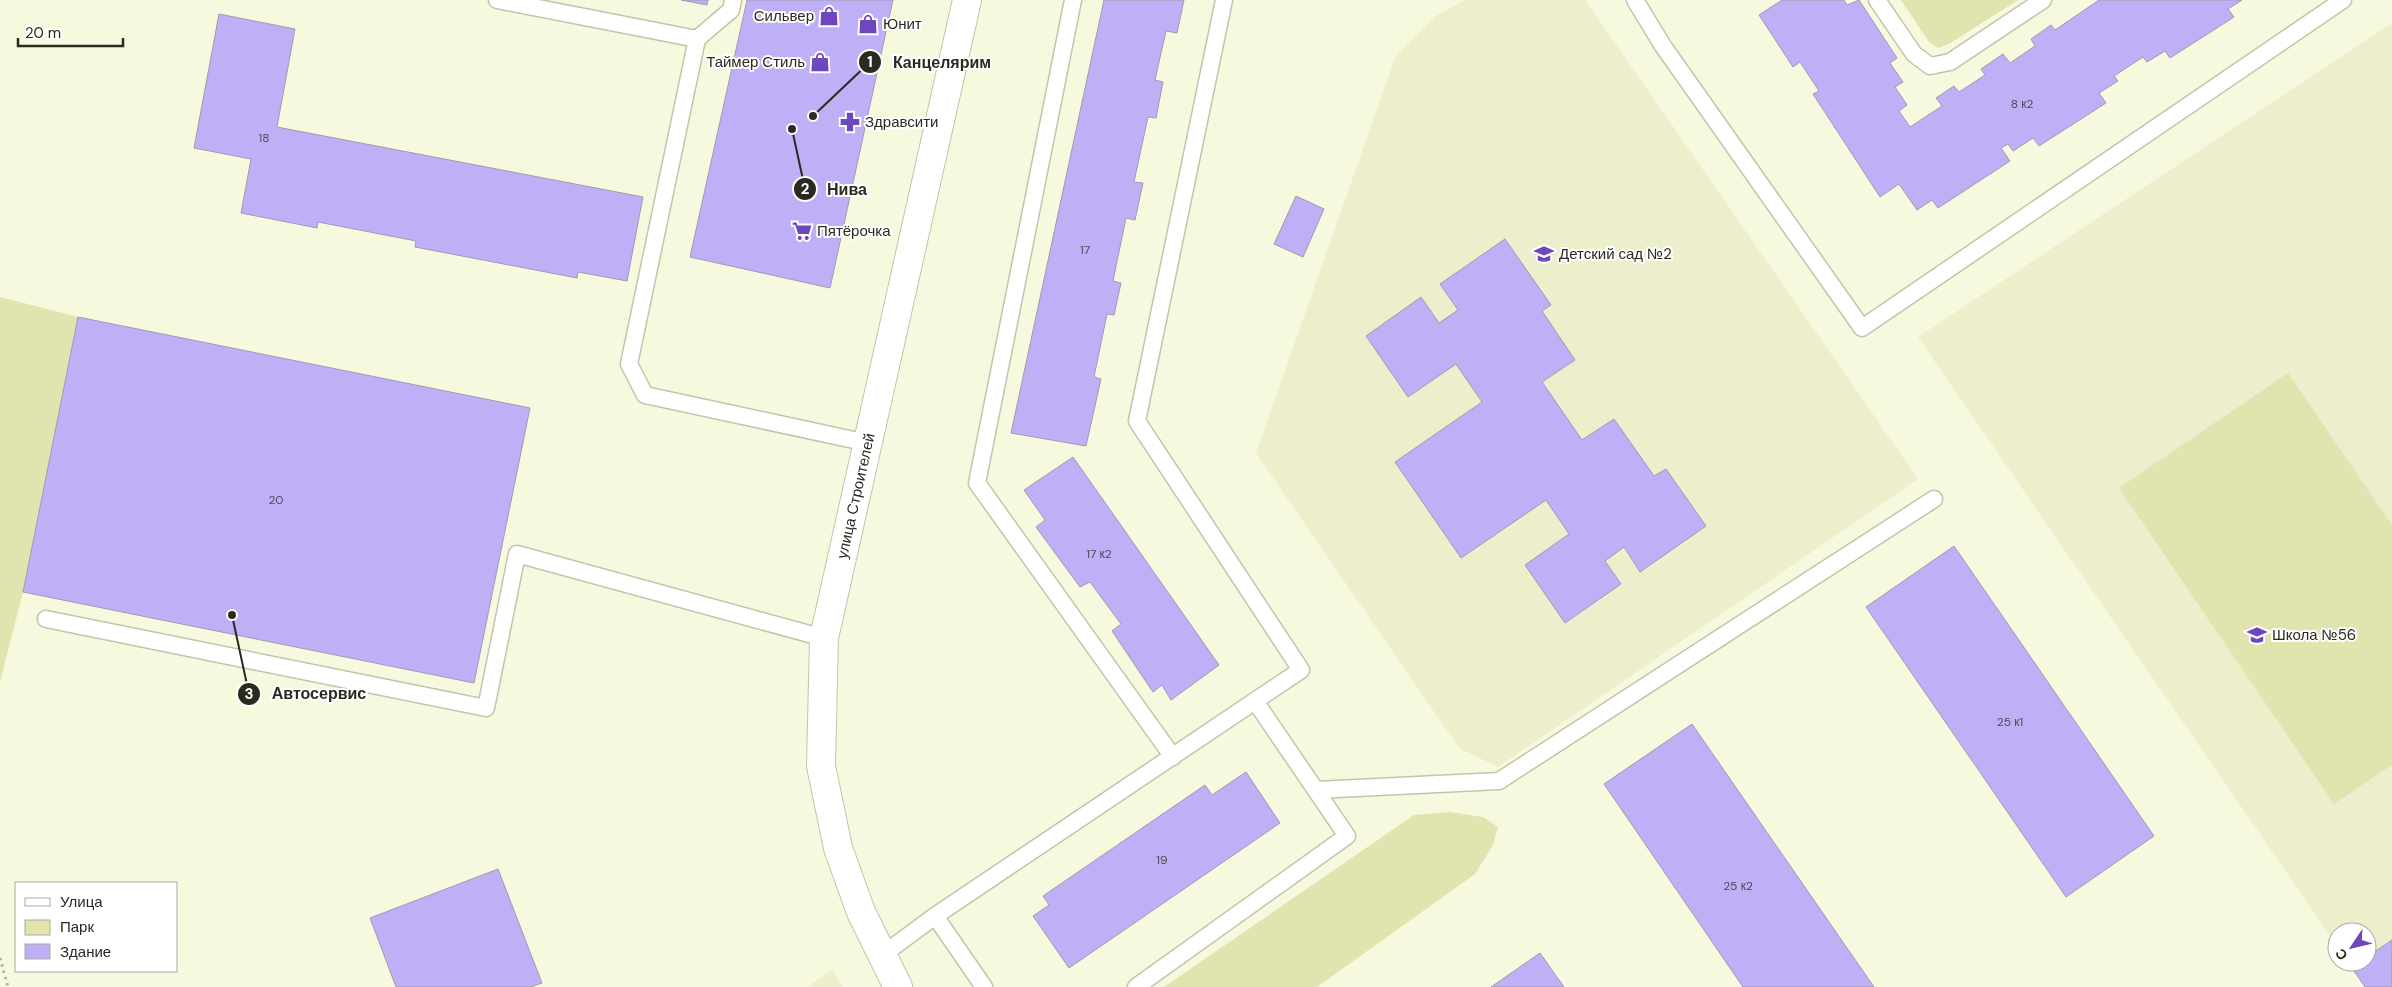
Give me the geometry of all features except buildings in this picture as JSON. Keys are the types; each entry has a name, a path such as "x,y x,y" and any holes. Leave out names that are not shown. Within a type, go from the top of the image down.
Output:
{"street":[{"name":"улица Строителей","path":"898,987 881,956 861,912 838,848 821,766 824,638 967,0"}],"lane":[{"path":"497,0 697,39"},
{"path":"733,0 731,10 697,39 628,364 645,395 868,443"},
{"path":"1073,0 977,483 1173,757"},
{"path":"881,956 935,916 1301,670 1137,421 1224,0"},
{"path":"1635,0 1663,46 1862,328 2343,0"},
{"path":"1877,0 1914,54 1930,66 1950,62 2043,0"},
{"path":"1316,790 1499,781 1934,499"},
{"path":"46,619 486,708 517,554 824,638"},
{"path":"1136,987 1347,836 1255,701"},
{"path":"935,916 984,987"}],"path":[{"path":"0,958 8,987"}],"shaded area":[{"name":"Детский сад №2","path":"1465,0 1585,0 1918,479 1498,767 1459,748 1256,453 1396,55 1436,16"},
{"name":"Школа №56","path":"2392,23 2392,987 2365,987 2355,972 2377,972 2377,922 2327,922 2327,931 1918,337"},
{"path":"832,970 843,987 807,987"}],"green space":[{"path":"1901,0 2018,0 1949,44 1938,48 1929,42"},
{"path":"0,297 78,317 23,592 0,682"},
{"path":"2288,373 2392,525 2392,765 2334,804 2119,488"},
{"path":"1450,812 1483,817 1498,827 1493,845 1475,874 1317,987 1164,987 1414,815"}],"place":[{"name":"Сильвер","path":"829,16"},
{"name":"Юнит","path":"868,24"},
{"name":"Таймер Стиль","path":"820,62"},
{"name":"Канцелярим","path":"813,116"},
{"name":"Здравсити","path":"850,122"},
{"name":"Нива","path":"792,129"},
{"name":"Пятёрочка","path":"802,231"},
{"name":"Детский сад №2","path":"1544,254"},
{"name":"Автосервис","path":"232,615"},
{"name":"Школа №56","path":"2257,635"}]}
